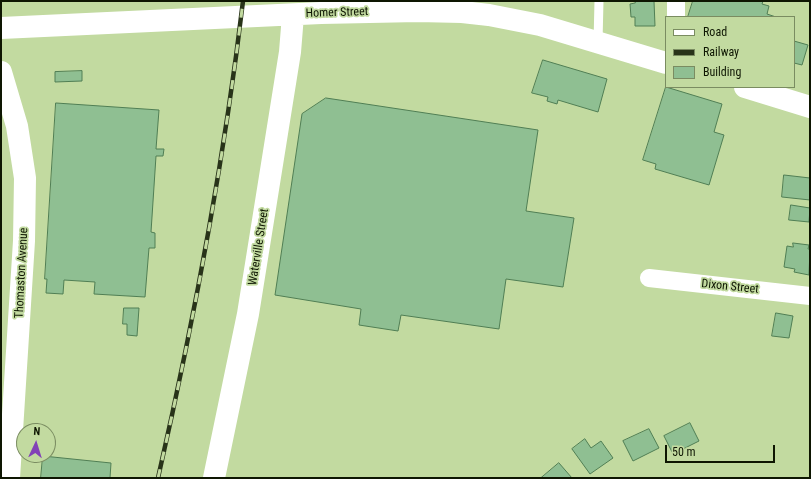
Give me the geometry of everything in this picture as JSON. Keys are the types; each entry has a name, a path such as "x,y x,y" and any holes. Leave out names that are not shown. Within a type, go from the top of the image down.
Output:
{"main road":[{"name":"Homer Street","path":"1,28 489,8 665,63"},
{"name":"Waterville Street","path":"214,478 253,283 290,52 293,15"},
{"name":"Thomaston Avenue","path":"1,72 20,142 25,173 26,204 9,478"},
{"path":"748,88 810,107"}],"street":[{"path":"676,1 676,16"},
{"name":"Dixon Street","path":"649,278 810,296"}],"lane":[{"path":"598,42 599,1"}],"building":[{"path":"635,1 654,1 655,26 635,26 635,17 631,17 630,4 635,3"},
{"path":"693,1 763,1 762,4 769,6 767,14 773,16 688,16"},
{"path":"795,41 808,45 802,65 795,63"},
{"path":"543,60 607,79 598,112 558,100 557,104 547,101 548,97 532,93"},
{"path":"82,71 82,81 55,82 55,72"},
{"path":"666,88 722,104 714,132 724,135 709,185 655,169 656,164 643,160"},
{"path":"326,98 538,130 526,211 574,218 563,287 506,279 499,329 401,315 398,331 359,325 361,309 275,295 302,114"},
{"path":"56,103 159,110 156,149 164,149 163,156 156,156 151,232 155,233 155,248 149,248 145,297 94,294 95,282 64,280 63,294 46,293 47,279 45,279"},
{"path":"784,175 810,178 810,200 782,197"},
{"path":"791,205 810,208 809,222 789,220"},
{"path":"793,243 809,245 809,275 794,272 795,269 784,267 787,246 793,247"},
{"path":"124,308 139,308 137,336 127,335 127,324 123,324"},
{"path":"776,313 793,316 789,338 772,336"},
{"path":"690,423 699,441 673,454 664,436"},
{"path":"649,429 659,448 633,461 623,441"},
{"path":"585,439 591,448 601,441 613,458 590,474 572,449"},
{"path":"56,457 111,463 110,478 41,478 42,463 56,463"},
{"path":"559,463 572,478 541,478"}],"railway":[{"path":"158,478 184,359 207,241 227,121 243,1"}]}
